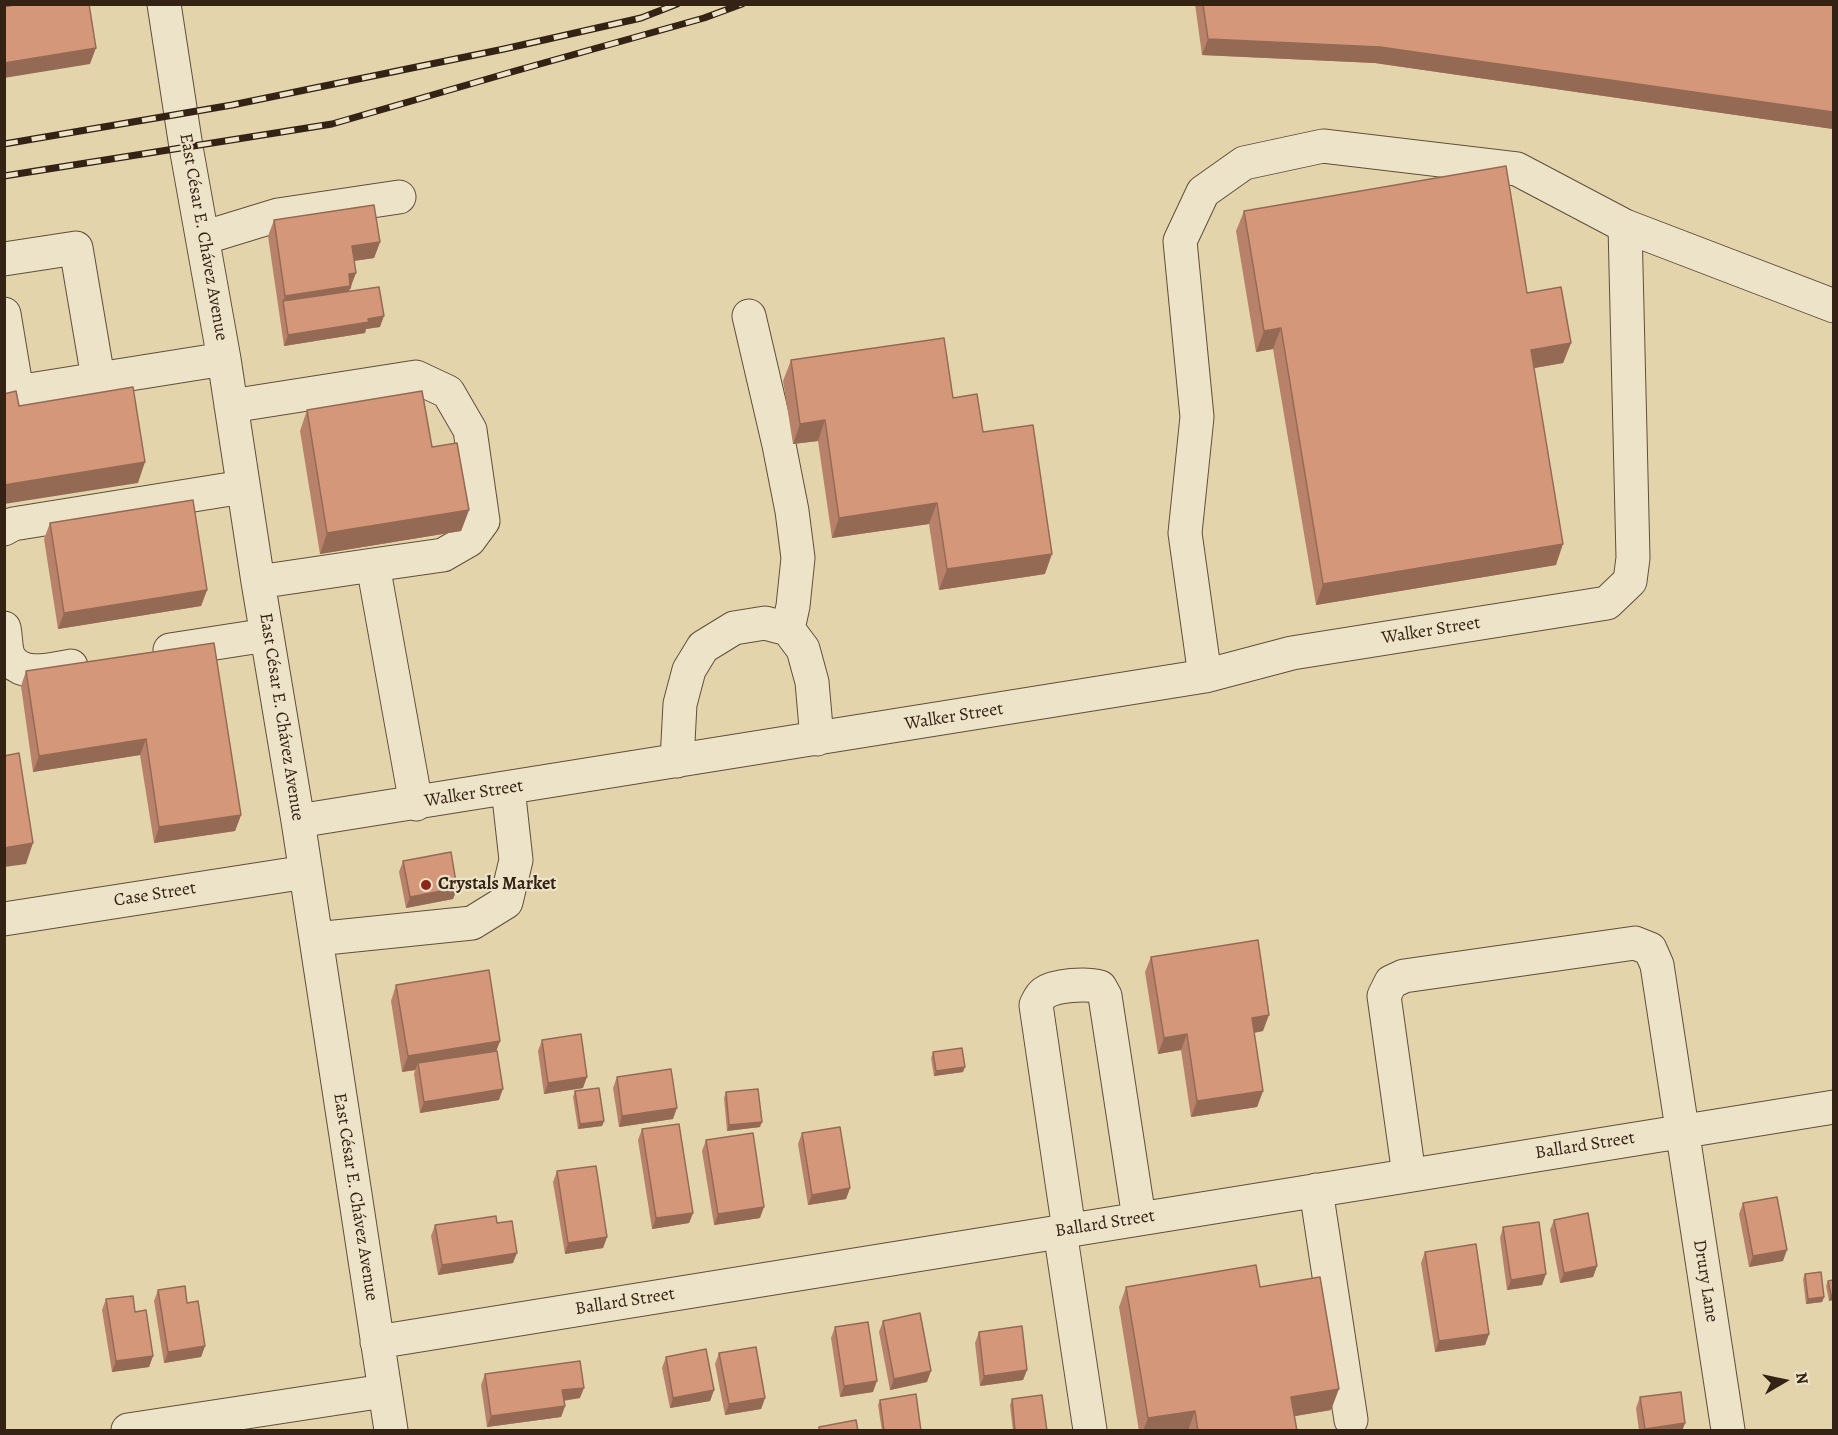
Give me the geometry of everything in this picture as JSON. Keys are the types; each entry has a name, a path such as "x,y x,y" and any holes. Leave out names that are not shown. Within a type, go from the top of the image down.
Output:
{"street":[{"name":"East César E. Chávez Avenue","path":"164,4 186,147 224,358 298,821 391,1431"},
{"path":"1205,676 1185,533 1197,417 1180,241 1203,192 1244,163 1323,146 1517,169 1625,226 1833,306"},
{"path":"203,238 279,215 399,196"},
{"name":"Walker Street","path":"298,821 416,804 1205,676 1292,653 1607,603 1630,580 1633,558 1625,226"},
{"path":"4,259 76,248 98,378"},
{"path":"4,314 17,392 224,358"},
{"path":"748,316 779,445 792,511 798,558 793,606 788,628"},
{"path":"231,406 416,377 448,392 470,430 483,521 468,540 443,555 258,582"},
{"path":"4,529 13,524 243,487"},
{"path":"373,565 416,804"},
{"path":"677,761 680,705 689,670 703,647 734,628 765,623 788,628 803,649 812,682 817,739"},
{"path":"4,628 9,656 18,667 32,672 101,661"},
{"path":"147,654 267,635"},
{"path":"316,939 472,923 506,902 516,860 508,788"},
{"name":"Case Street","path":"4,919 306,872"},
{"name":"Drury Lane","path":"1408,1175 1384,996 1391,982 1404,976 1635,943 1650,949 1657,964 1728,1431"},
{"path":"1090,1431 1036,1005 1041,994 1054,988 1090,984 1100,987 1105,996 1139,1218"},
{"name":"Ballard Street","path":"376,1342 1833,1107"},
{"path":"1316,1190 1351,1420"},
{"path":"128,1431 309,1417 384,1391"}],"building":[{"path":"19,4 89,4 96,48 4,63 4,7"},
{"path":"1203,4 1833,4 1833,112 1380,47 1208,39"},
{"path":"1506,166 1527,293 1561,287 1571,343 1531,350 1563,544 1323,584 1281,328 1264,331 1244,211"},
{"path":"374,205 380,242 352,246 356,273 349,274 350,286 285,296 274,220"},
{"path":"379,287 384,316 368,319 369,322 288,335 283,301"},
{"path":"944,338 953,398 977,394 983,432 1033,425 1052,554 947,569 937,503 839,518 825,420 800,424 791,360"},
{"path":"133,387 145,462 4,485 4,394 16,391 19,406"},
{"path":"422,391 432,447 457,443 469,510 327,533 307,410"},
{"path":"193,500 207,590 64,613 50,523"},
{"path":"214,643 241,815 159,827 146,739 39,756 26,671"},
{"path":"19,753 33,843 4,848 4,756"},
{"name":"Crystals Market","path":"451,852 457,888 410,897 403,861"},
{"path":"1258,940 1269,1015 1252,1018 1263,1091 1197,1101 1187,1034 1164,1038 1151,957"},
{"path":"489,970 500,1041 408,1056 396,985"},
{"path":"581,1034 587,1077 548,1083 542,1040"},
{"path":"962,1048 965,1067 936,1071 933,1052"},
{"path":"497,1051 503,1089 424,1102 418,1063"},
{"path":"671,1069 677,1108 622,1116 617,1077"},
{"path":"599,1088 604,1121 580,1124 575,1091"},
{"path":"758,1089 762,1122 729,1125 726,1092"},
{"path":"679,1124 693,1213 656,1218 642,1129"},
{"path":"840,1127 850,1188 812,1195 802,1133"},
{"path":"753,1133 764,1207 718,1214 706,1140"},
{"path":"596,1166 607,1237 568,1243 557,1171"},
{"path":"1777,1197 1787,1250 1753,1256 1743,1203"},
{"path":"1588,1213 1597,1266 1564,1273 1554,1220"},
{"path":"496,1216 497,1223 512,1221 517,1253 442,1265 435,1225"},
{"path":"1539,1222 1546,1274 1511,1280 1503,1227"},
{"path":"1476,1244 1489,1334 1439,1341 1425,1252"},
{"path":"1256,1265 1260,1287 1320,1277 1339,1389 1291,1397 1297,1431 1198,1431 1195,1411 1148,1418 1126,1287"},
{"path":"1821,1272 1824,1297 1808,1299 1805,1274"},
{"path":"1833,1280 1833,1295 1831,1295 1828,1281"},
{"path":"185,1286 187,1303 198,1301 205,1346 168,1352 158,1290"},
{"path":"133,1296 135,1312 146,1310 153,1356 116,1361 106,1299"},
{"path":"920,1313 931,1371 894,1379 883,1321"},
{"path":"868,1322 877,1381 844,1386 835,1327"},
{"path":"1022,1326 1027,1370 984,1376 979,1332"},
{"path":"756,1347 765,1398 729,1404 719,1353"},
{"path":"706,1349 714,1390 673,1398 666,1357"},
{"path":"580,1361 584,1388 562,1390 565,1406 491,1416 485,1374"},
{"path":"1681,1392 1685,1423 1645,1429 1640,1397"},
{"path":"916,1394 921,1431 884,1431 880,1400"},
{"path":"1042,1395 1047,1431 1015,1431 1012,1399"},
{"path":"856,1420 858,1431 819,1431 819,1427"}],"railway":[{"path":"4,144 232,105 504,49 641,18 677,4"},
{"path":"4,176 332,124 704,18 742,4"}],"place":[{"name":"Crystals Market","path":"426,885"}]}
